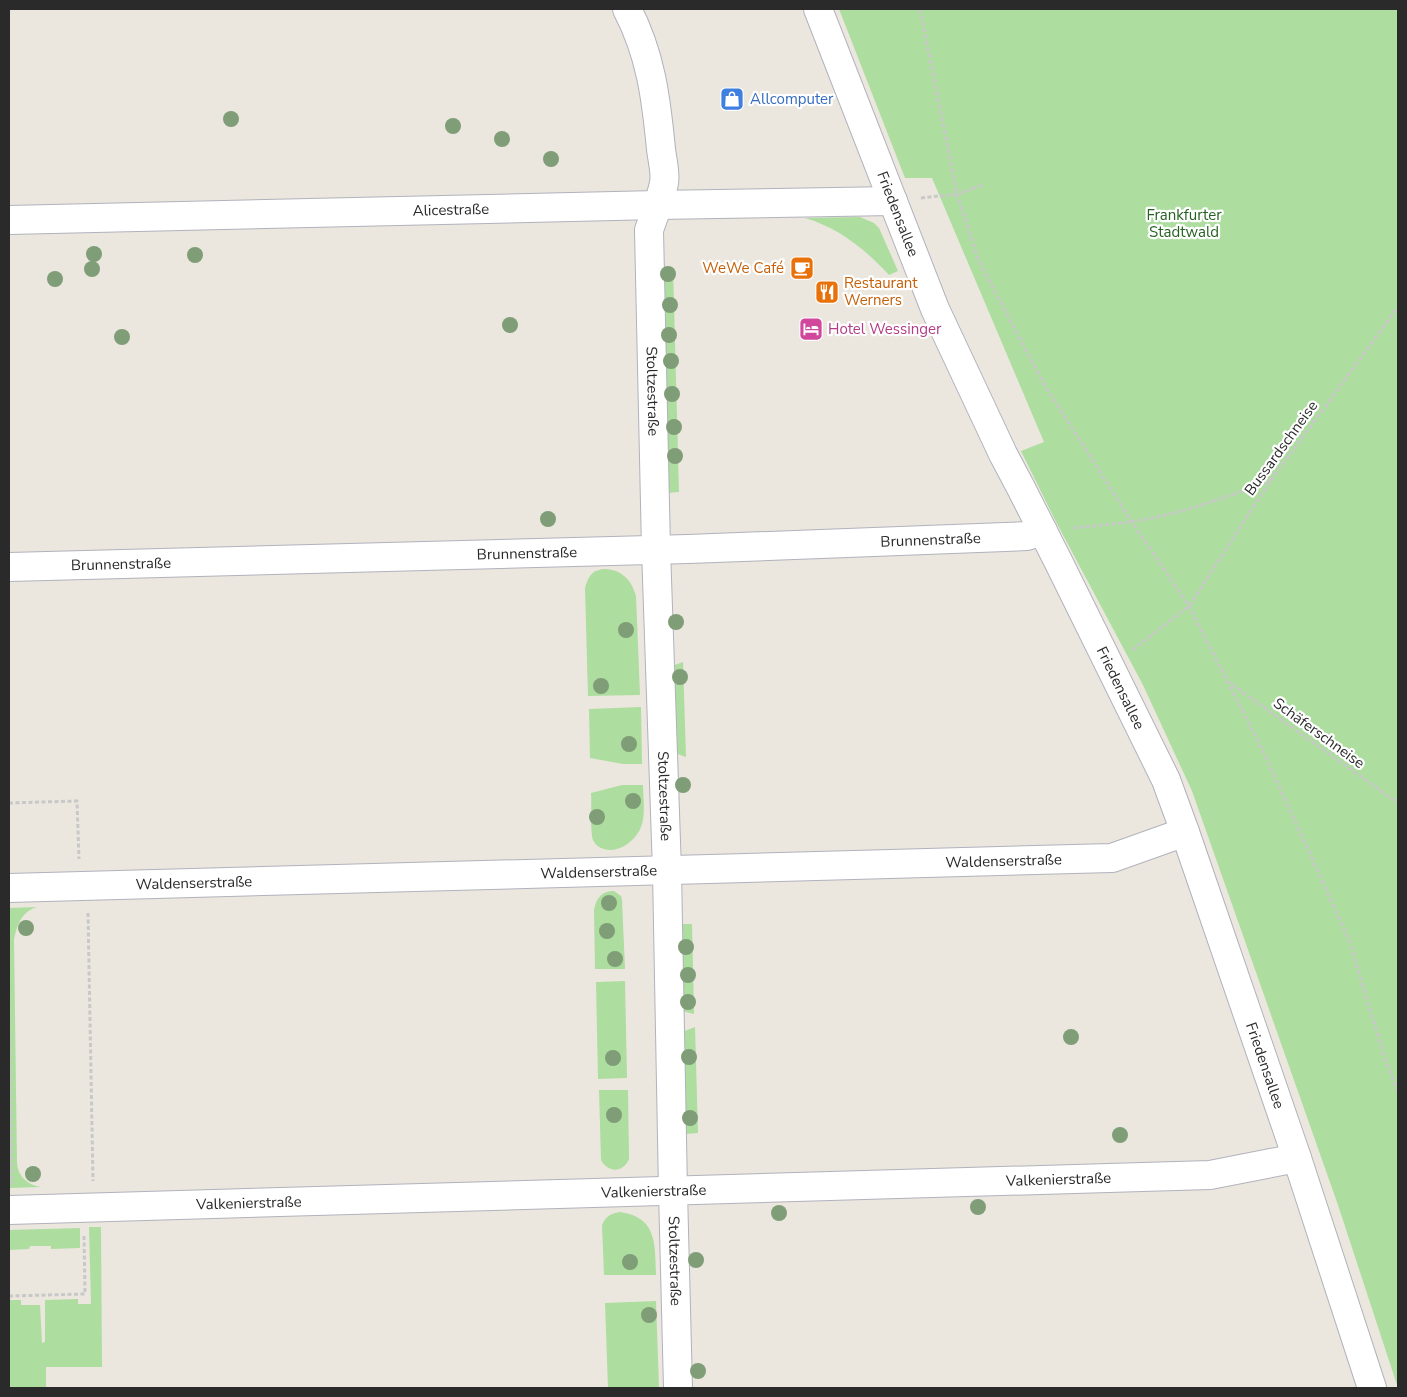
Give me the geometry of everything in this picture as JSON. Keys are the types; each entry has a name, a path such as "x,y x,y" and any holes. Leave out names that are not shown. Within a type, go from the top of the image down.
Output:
{"street":[{"name":"Stoltzestraße","path":"627,9 644,47 656,105 665,182 649,230 656,549 667,871 678,1388"},
{"name":"Friedensallee","path":"818,9 942,326 1002,454 1043,531 1166,780 1297,1158 1372,1388"},
{"name":"Alicestraße","path":"9,220 893,201"},
{"name":"Brunnenstraße","path":"9,566 656,549 1028,536 1043,531"},
{"name":"Waldenserstraße","path":"9,888 1112,858 1185,832"},
{"name":"Valkenierstraße","path":"10,1201 673,1191 1210,1175 1297,1158"}],"path":[{"path":"920,9 957,194 979,260 1044,384 1132,522 1189,606 1265,755 1349,940 1385,1059 1398,1092"},
{"path":"893,201 957,194 983,185"},
{"name":"Bussardschneise","path":"1127,655 1189,606 1270,480 1398,307"},
{"path":"1043,531 1132,522 1162,516 1233,494 1270,480"},
{"name":"Schäferschneise","path":"1227,680 1398,803"},
{"path":"9,803 77,801 79,859"},
{"path":"88,912 93,1190"},
{"path":"9,1013 10,1201"},
{"path":"9,1296 84,1294 84,1232"}],"green space":[{"name":"Frankfurter Stadtwald","path":"839,9 1398,9 1398,1388 1338,1205 1192,791 1143,685 1055,520 1021,451 1044,442 932,178 905,178"},
{"path":"860,217 874,223 879,228 898,271 889,275 851,240 829,227 805,218"},
{"path":"673,267 679,492 667,493 661,268"},
{"path":"603,569 615,571 624,576 636,596 640,695 588,696 585,588 591,575"},
{"path":"683,662 686,757 675,753 672,666"},
{"path":"641,707 642,764 623,764 590,758 589,709"},
{"path":"622,785 643,785 643,822 634,838 625,846 607,850 595,844 593,840 591,793"},
{"path":"614,891 621,896 622,900 625,969 595,969 594,910 598,899 603,894"},
{"path":"37,907 23,916 14,940 17,1163 19,1172 24,1180 41,1187 9,1188 9,908"},
{"path":"680,924 692,924 694,1014 682,1011"},
{"path":"625,981 627,1078 598,1079 596,982"},
{"path":"695,1027 698,1133 685,1134 682,1032"},
{"path":"599,1090 628,1090 629,1159 623,1167 615,1170 607,1167 601,1160"},
{"path":"620,1212 641,1220 652,1234 656,1275 604,1275 602,1225 609,1216"},
{"path":"89,1227 101,1227 102,1367 46,1367 46,1388 9,1388 9,1300 21,1300 21,1305 40,1305 42,1343 45,1342 45,1300 78,1299 78,1304 91,1304"},
{"path":"80,1228 80,1248 51,1249 51,1246 30,1246 29,1249 9,1250 9,1230"},
{"path":"656,1301 659,1388 608,1388 605,1303"}],"place":[{"name":"Allcomputer","path":"732,99"},
{"name":"WeWe Café","path":"802,268"},
{"name":"Restaurant Werners","path":"827,292"},
{"name":"Hotel Wessinger","path":"811,329"}]}
